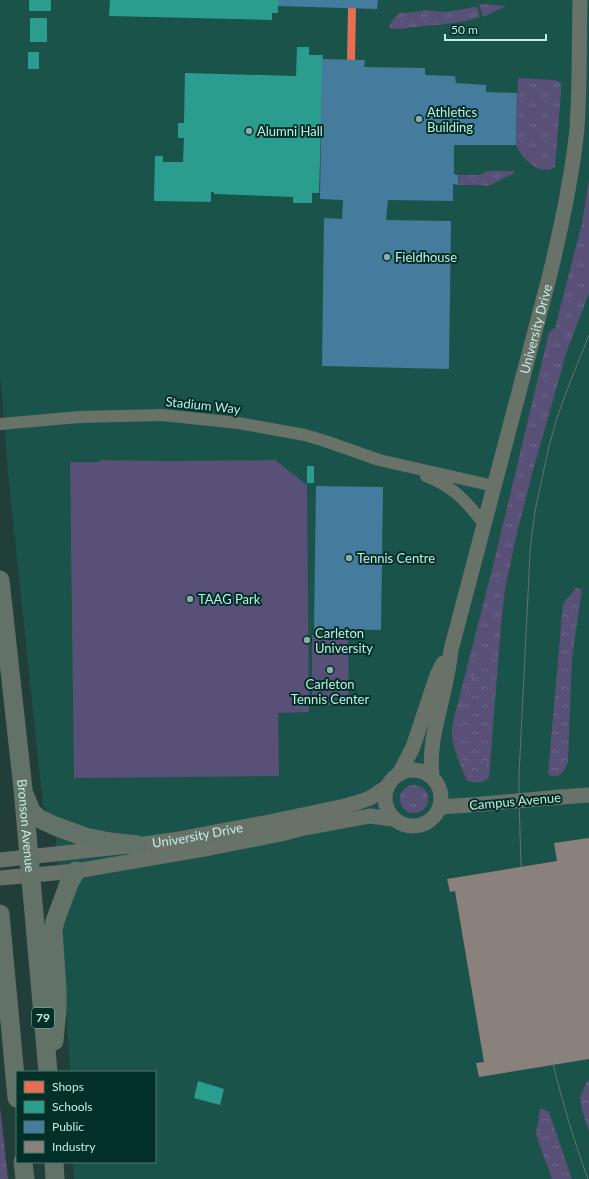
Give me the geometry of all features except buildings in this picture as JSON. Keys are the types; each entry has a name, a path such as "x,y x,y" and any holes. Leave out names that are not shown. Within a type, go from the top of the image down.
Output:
{"main road":[{"name":"Bronson Avenue","path":"0,580 23,789 48,1071"},
{"path":"23,789 31,811 40,819 85,837 136,845"},
{"path":"51,1071 57,1010 53,930 70,881 76,871"},
{"path":"0,914 16,1087"},
{"path":"23,1163 25,1179"},
{"path":"54,1163 55,1179"}],"street":[{"name":"University Drive","path":"432,777 430,751 447,676 451,650 549,278 566,204 578,110 580,0"},
{"name":"Stadium Way","path":"0,424 87,416 162,414 263,426 305,435 397,465 494,486"},
{"name":"Stadium Way","path":"397,465 430,477 450,487 469,505 484,524"},
{"name":"University Drive","path":"399,774 414,746 437,675 451,650"},
{"path":"407,770 424,772 432,777 437,783 441,799 440,807 433,818 427,823 418,826 401,824 394,819 388,812 385,803 385,794 392,779 407,770"},
{"name":"University Drive","path":"0,860 136,845 196,836 345,806 370,798 388,786"},
{"name":"Campus Avenue","path":"440,807 589,795"},
{"name":"University Drive","path":"0,878 76,871 210,848 370,816 394,819"}],"shaded area":[{"name":"Carleton University","path":"0,0 589,0 589,1179 74,1179 73,1163 156,1163 156,1071 70,1071 55,826 43,806 8,473 0,372"}],"green space":[{"path":"479,5 506,6 483,17"},
{"path":"477,7 480,17 447,24 402,29 389,28 392,20 400,13 425,10 444,12"},
{"path":"518,78 556,80 561,83 555,167 543,170 537,168 522,155 516,145"},
{"path":"488,171 513,171 515,173 488,186 458,185 459,175 479,175"},
{"path":"589,179 589,293 567,351 533,470 516,537 505,589 489,778 481,782 470,782 467,781 456,752 452,726 494,562 549,332 555,328 582,223"},
{"name":"TAAG Park","path":"100,460 275,460 307,485 309,712 278,713 279,776 74,778 70,462 99,462"},
{"path":"576,588 582,589 572,658 568,761 561,774 558,776 552,776 548,774 563,604"},
{"name":"Carleton Tennis Center","path":"312,635 348,635 349,705 312,705"},
{"path":"486,656 496,656 486,776 481,779 468,774 457,743 466,688"},
{"path":"414,785 424,789 428,799 424,809 414,813 404,809 400,799 404,789"},
{"path":"589,1080 589,1132 582,1110 580,1097 587,1081"},
{"path":"0,1106 8,1179 0,1179"},
{"path":"540,1108 549,1112 572,1179 552,1179 536,1135"}],"tram line":[{"path":"521,866 519,775 530,550 535,511 549,446 567,390 589,335"},
{"path":"553,1064 569,1122 588,1179"}],"place":[{"name":"Athletics Building","path":"419,119"},
{"name":"Alumni Hall","path":"249,131"},
{"name":"Fieldhouse","path":"387,257"},
{"name":"Tennis Centre","path":"349,558"},
{"name":"TAAG Park","path":"190,599"},
{"name":"Carleton University","path":"307,640"},
{"name":"Carleton Tennis Center","path":"330,670"}]}
